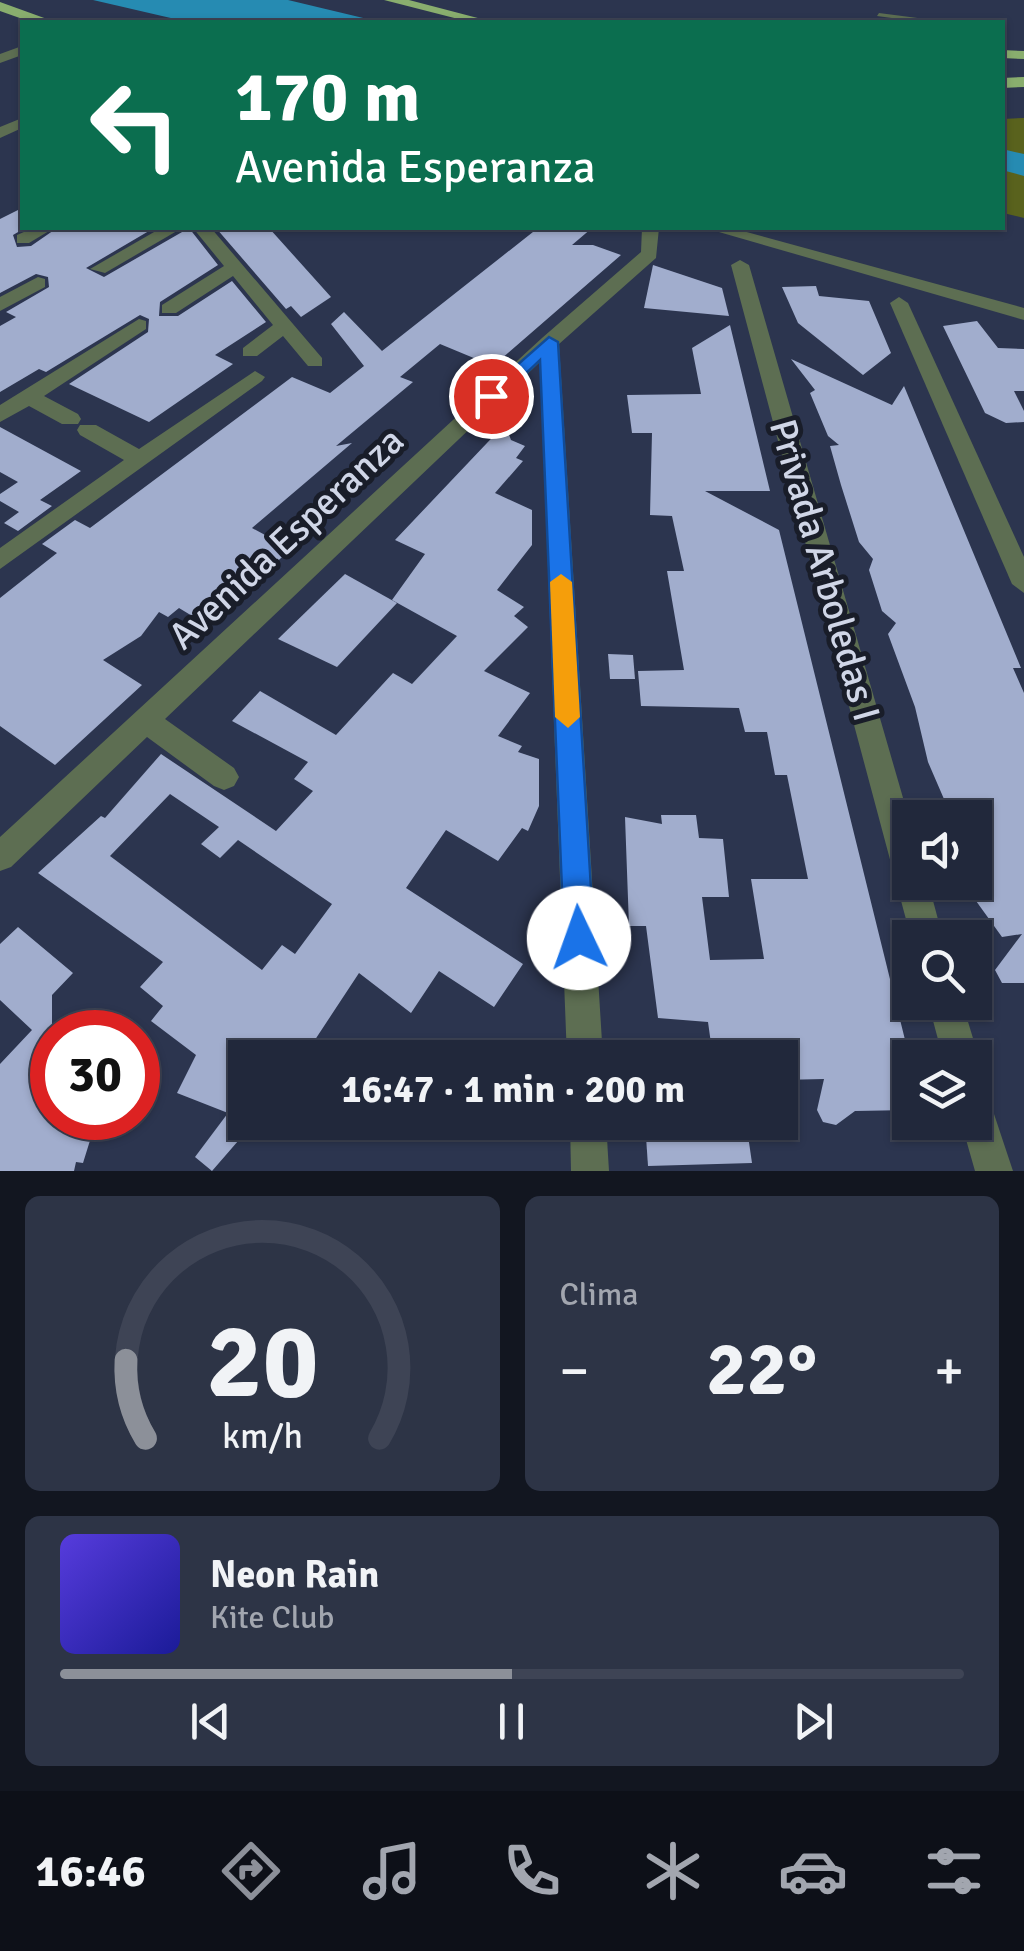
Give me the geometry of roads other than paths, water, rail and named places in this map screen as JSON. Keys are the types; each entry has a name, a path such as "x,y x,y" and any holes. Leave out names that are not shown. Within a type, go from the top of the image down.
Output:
{"highway":[{"path":"391,0 478,20"},
{"path":"437,0 482,20"},
{"path":"0,6 20,18"}],"street":[{"path":"23,239 40,230"},
{"path":"99,269 168,230"},
{"path":"204,230 315,362"},
{"name":"Avenida Esperanza","path":"0,857 549,342 650,254 650,230"},
{"path":"721,230 1024,314"},
{"name":"Privada Arboledas I","path":"740,265 892,811"},
{"path":"169,309 236,266"},
{"path":"0,305 38,283"},
{"path":"898,304 1024,584"},
{"path":"0,415 139,325"},
{"path":"250,352 284,326"},
{"path":"549,342 584,1040"},
{"path":"0,560 255,377"},
{"path":"29,396 140,459"},
{"path":"146,721 224,777"},
{"path":"589,1140 590,1171"},
{"path":"984,1140 994,1171"}],"lane":[{"path":"879,15 918,20"}],"water":[{"path":"93,0 288,0 372,20 179,20"}],"waterway":[{"path":"1005,160 1024,165"}]}
